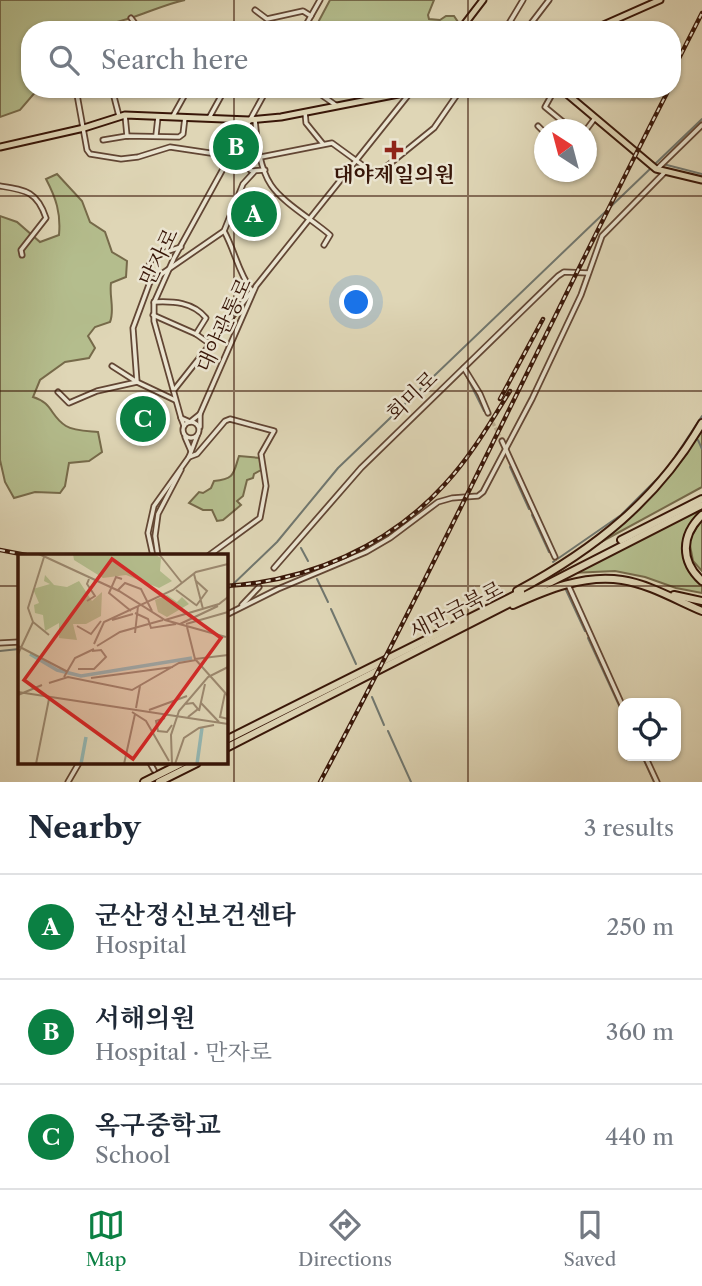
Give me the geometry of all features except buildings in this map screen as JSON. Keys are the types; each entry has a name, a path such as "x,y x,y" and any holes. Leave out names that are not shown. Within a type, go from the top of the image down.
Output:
{"highway":[{"path":"443,633 540,578 608,534 661,482 702,423"},
{"name":"새만금북로","path":"228,747 702,497"},
{"name":"새만금북로","path":"228,739 702,505"},
{"path":"702,516 689,531 685,551 692,571 702,581"},
{"path":"443,633 559,586 604,579 639,584 690,600 702,601"},
{"path":"639,584 702,611"},
{"path":"144,782 180,764"},
{"path":"159,782 195,764"}],"main road":[{"path":"467,21 483,0"},
{"path":"604,21 651,0"},
{"path":"612,21 660,0"},
{"path":"0,147 84,128 122,116 158,115 252,120 376,98"},
{"path":"572,98 664,172 702,180"}],"street":[{"path":"308,21 320,0"},
{"path":"510,21 523,0"},
{"path":"533,21 549,0"},
{"path":"255,10 267,19 303,11 311,16"},
{"path":"78,98 87,150 90,153 121,159 170,148 230,156 254,172"},
{"path":"115,98 127,136"},
{"path":"173,116 183,98"},
{"path":"208,119 220,98"},
{"name":"만자로","path":"184,427 153,315 154,302 263,98"},
{"path":"326,98 337,106"},
{"name":"대야관통로","path":"200,414 256,286 406,98"},
{"path":"261,157 332,143 373,174 380,173 434,128 455,98"},
{"path":"550,98 545,107 559,119"},
{"path":"305,112 308,126 323,144"},
{"path":"156,135 158,115"},
{"path":"103,140 127,136 179,137 183,134 185,117"},
{"path":"252,120 269,182 277,193 330,235 324,245"},
{"path":"659,166 702,125"},
{"path":"137,382 133,328 150,282 224,231 243,184 254,172 265,170"},
{"path":"228,614 278,589 366,552 401,531 438,502 478,496 488,485 506,450 581,295 602,236 664,172"},
{"path":"0,186 26,190 33,195 46,218 21,250 22,255"},
{"path":"224,231 234,249 233,257 253,291"},
{"path":"150,282 147,279 147,270 153,256 181,247"},
{"name":"회미로","path":"274,568 361,468 558,276 564,272 587,273"},
{"path":"174,390 256,286"},
{"path":"154,302 181,302 203,314 206,318 196,334"},
{"path":"153,315 196,334 211,344"},
{"path":"112,366 137,382 176,400"},
{"path":"464,368 488,413"},
{"path":"58,392 69,403 97,391 137,382"},
{"path":"191,451 184,427 200,414"},
{"path":"153,554 148,533 154,506 189,457 200,429 200,414"},
{"path":"181,418 197,424 200,429"},
{"path":"189,457 197,454 225,421 230,419 274,431 261,454 266,486 260,518 211,554"},
{"path":"185,436 192,439 197,436"},
{"path":"502,442 555,556"},
{"path":"158,554 155,536 158,513 182,467"},
{"path":"239,609 259,587"},
{"path":"569,587 619,698"},
{"path":"0,643 18,642"},
{"path":"647,761 657,782"},
{"path":"68,782 78,764"},
{"path":"151,764 154,770"}],"green space":[{"path":"0,0 185,0 120,21 21,21 21,98 30,98 20,110 0,117"},
{"path":"330,0 434,0 429,19 440,20 446,16 454,16 457,21 319,21"},
{"path":"57,174 82,201 90,222 105,232 112,252 127,261 126,277 111,283 110,322 95,327 88,336 95,348 89,358 65,362 40,380 33,397 48,406 66,426 98,432 102,452 89,461 69,463 65,486 60,493 35,492 14,498 5,482 0,460 0,216 17,222 40,242 59,235 57,206 46,179"},
{"path":"702,428 702,487 601,542 670,475"},
{"path":"239,456 260,458 261,470 247,480 243,496 237,501 241,505 223,520 217,521 212,510 203,510 189,503 199,492 203,493 211,488 214,481 230,477"},
{"path":"700,509 688,529 683,556 693,574 702,583 702,593 615,571 571,573"},
{"path":"702,519 702,571 693,561 689,540"}],"waterway":[{"path":"655,164 702,119"},
{"path":"663,164 702,174"},
{"path":"228,589 277,542 338,468 651,168"},
{"path":"466,375 484,411"},
{"path":"673,460 702,416"},
{"path":"698,440 702,449"},
{"path":"510,467 529,509"},
{"path":"553,562 621,515 663,473"},
{"path":"532,515 549,552"},
{"path":"301,548 308,561"},
{"path":"317,579 328,602"},
{"path":"566,590 585,631"},
{"path":"331,609 356,664"},
{"path":"588,638 618,703"},
{"path":"0,651 18,649"},
{"path":"372,697 384,725"},
{"path":"388,731 411,782"},
{"path":"644,761 654,782"}],"tunnel":[{"path":"488,413 502,441"},
{"path":"555,557 567,583"}],"railway":[{"path":"681,54 702,13"},
{"path":"320,782 409,610 664,98"},
{"path":"500,399 543,319"},
{"path":"228,586 287,577 317,568 373,542 399,525 445,484 480,439 510,391"},
{"path":"0,550 21,554"}],"place":[{"name":"서해의원","path":"236,147"},
{"name":"대야제일의원","path":"394,150"},
{"name":"군산정신보건센타","path":"254,214"},
{"name":"옥구중학교","path":"143,419"}]}
